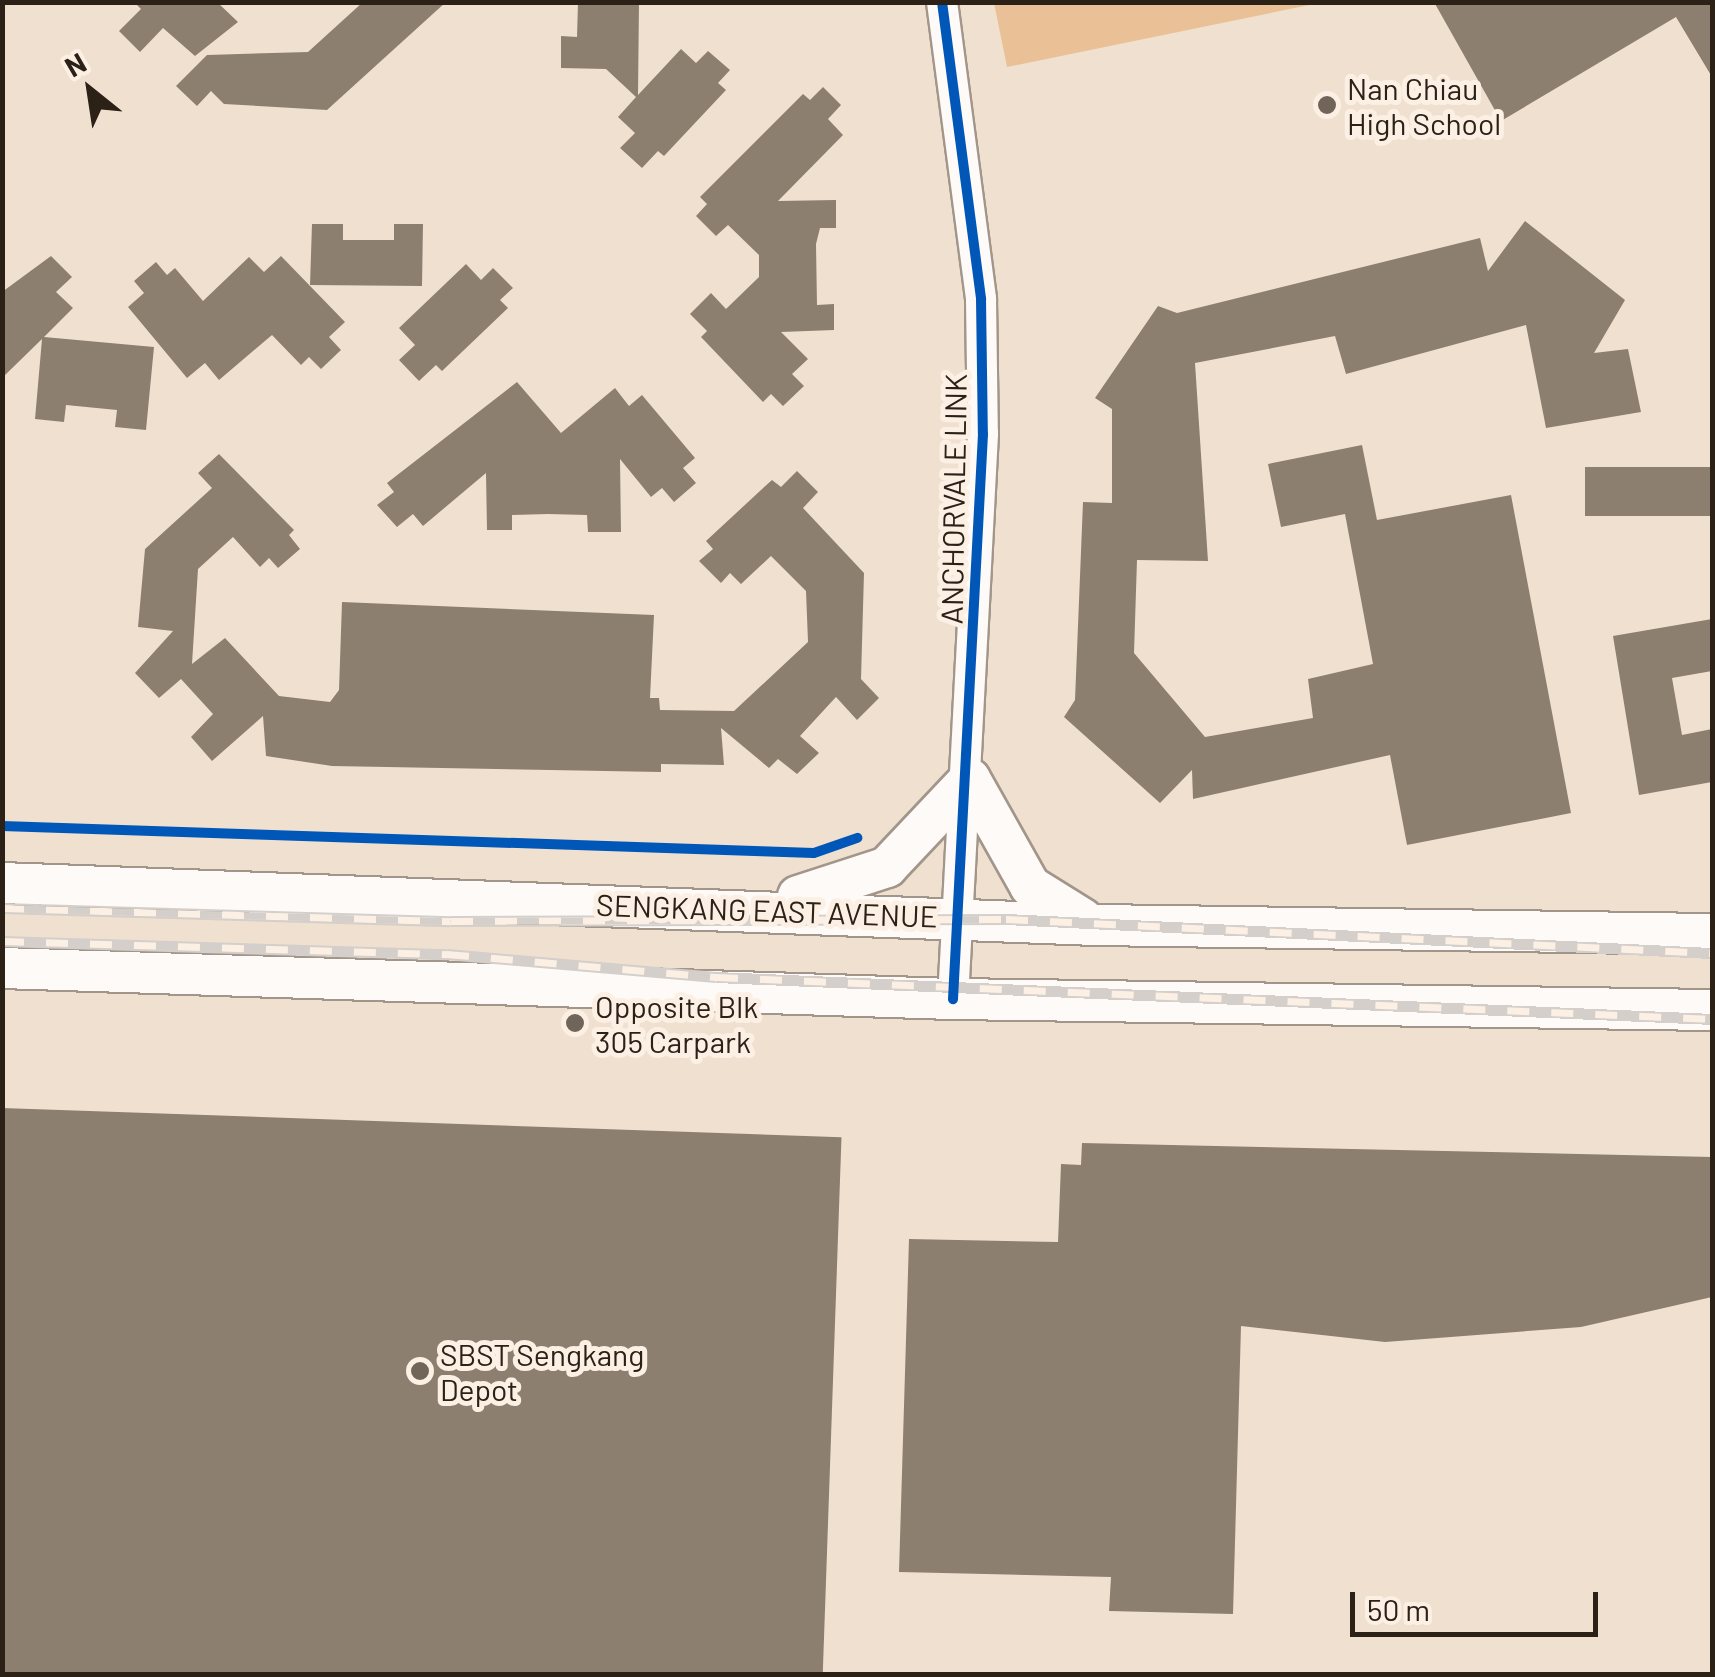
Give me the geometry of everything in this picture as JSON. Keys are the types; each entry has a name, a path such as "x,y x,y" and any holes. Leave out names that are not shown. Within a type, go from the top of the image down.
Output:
{"main road":[{"path":"747,909 887,867 970,779 1030,886 1096,925"},
{"name":"SENGKANG EAST AVENUE","path":"2,883 1096,925 1712,934"},
{"path":"2,968 952,999 1712,1010"}],"street":[{"name":"ANCHORVALE LINK","path":"942,2 981,299 970,779 952,999"}],"shaded area":[{"path":"994,2 1319,3 1007,67"}],"building":[{"path":"134,2 217,2 238,22 195,56 163,28 140,52 119,31 141,9"},
{"path":"363,2 446,2 327,110 224,104 211,91 197,106 176,86 207,55 308,52"},
{"path":"578,2 639,2 638,95 681,49 696,63 708,51 730,70 718,83 726,90 664,156 658,151 642,168 620,148 635,133 618,117 636,97 606,69 561,68 561,36 577,37"},
{"name":"Nan Chiau High School","path":"1434,2 1712,2 1712,77 1676,17 1501,121"},
{"path":"823,87 841,105 828,119 843,135 778,201 836,200 836,228 820,228 816,244 817,305 834,304 834,330 781,332 808,359 792,374 804,386 783,406 771,394 763,402 701,337 707,331 690,314 711,293 726,309 759,277 759,255 728,225 716,236 696,216 707,204 700,197 803,94 810,100"},
{"path":"1525,221 1625,300 1594,353 1628,349 1641,412 1546,428 1526,325 1346,374 1335,336 1195,363 1208,561 1137,560 1134,653 1205,737 1313,718 1308,679 1373,664 1345,514 1281,527 1268,464 1362,445 1377,520 1511,495 1571,813 1407,845 1390,755 1193,799 1192,770 1160,803 1064,717 1075,700 1083,502 1112,503 1112,409 1095,398 1158,306 1177,313 1480,238 1488,271"},
{"path":"312,224 343,224 343,240 394,240 394,224 423,224 422,286 310,285"},
{"path":"51,256 72,277 56,292 73,308 44,337 154,347 146,430 115,427 117,410 66,405 64,422 35,419 42,339 2,378 2,292"},
{"path":"281,256 345,322 329,337 341,350 321,369 309,357 301,365 272,335 219,380 205,363 187,378 128,307 144,293 134,281 156,262 167,275 175,268 203,301 249,257 264,272"},
{"path":"466,264 481,280 493,268 513,288 500,300 508,308 442,371 436,365 419,381 399,360 415,345 399,328"},
{"path":"517,382 561,433 615,388 629,406 642,395 695,458 683,468 696,483 674,502 662,488 651,497 620,459 621,532 588,532 587,515 548,514 512,515 512,530 487,530 486,473 423,526 413,514 397,527 377,505 394,492 387,483"},
{"path":"219,454 294,530 289,535 300,549 278,568 269,558 260,567 233,537 198,569 192,664 225,638 279,696 330,702 339,690 342,602 654,615 650,698 659,698 660,710 734,711 808,642 806,591 771,556 741,584 730,573 721,583 699,561 713,549 706,541 761,490 772,480 781,487 797,471 818,492 803,508 864,573 861,679 879,698 857,720 836,697 800,736 819,753 797,774 778,759 769,768 721,728 724,765 661,764 661,772 332,766 266,756 263,716 212,761 191,737 213,714 181,679 159,698 135,673 173,631 138,627 145,549 212,488 198,473"},
{"path":"1585,467 1712,467 1712,516 1585,516"},
{"path":"1712,619 1712,671 1672,678 1682,735 1712,729 1712,782 1639,795 1613,636"},
{"name":"SBST Sengkang Depot","path":"2,1108 841,1137 823,1674 2,1674"},
{"path":"1082,1143 1712,1157 1712,1297 1581,1327 1385,1342 1241,1326 1233,1614 1109,1611 1111,1577 899,1572 909,1239 1058,1242 1061,1164 1081,1165"}],"railway":[{"path":"2,908 451,921 1006,919 1712,953"},
{"path":"2,941 447,954 716,977 1712,1019"}],"cycle path":[{"path":"942,2 981,299 983,434 953,999"},
{"path":"2,826 814,853 857,838"}],"place":[{"name":"Nan Chiau High School","path":"1327,105"},
{"name":"Opposite Blk 305 Carpark","path":"575,1023"},
{"name":"SBST Sengkang Depot","path":"420,1371"}]}
